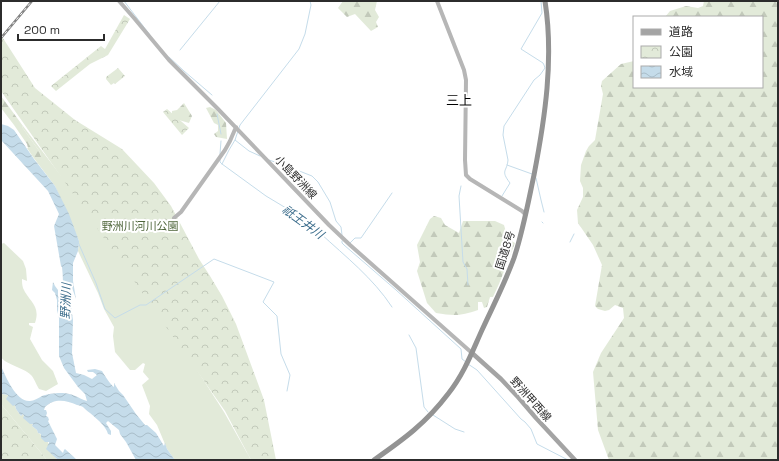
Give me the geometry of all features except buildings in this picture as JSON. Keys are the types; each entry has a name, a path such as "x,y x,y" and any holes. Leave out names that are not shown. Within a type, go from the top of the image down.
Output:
{"highway":[{"name":"国道8号","path":"374,460 411,434 430,416 454,385 472,353 517,248 537,159 546,104 548,34 545,1"}],"main road":[{"name":"小島野洲線","path":"119,1 169,60 236,127 350,246 472,353"},
{"path":"437,1 466,80 465,173 467,177 525,214"},
{"path":"174,218 181,212 225,150 236,127"},
{"name":"野洲甲西線","path":"472,353 518,396 575,460"}],"green space":[{"path":"343,1 377,1 375,10 379,17 376,22 378,27 371,31 355,14 347,17 338,8"},
{"path":"704,1 778,1 778,460 609,460 598,430 593,372 601,353 624,318 623,308 615,305 609,310 605,311 598,309 595,306 602,265 593,245 578,223 577,210 583,197 583,188 580,181 581,165 586,151 595,140 603,94 601,86 602,81 621,64 633,61 633,88 763,88 763,16 666,16 670,11 686,6 698,8 703,6"},
{"path":"124,15 130,19 108,55 90,64 56,91 51,86 101,46 105,49"},
{"name":"野洲川河川公園","path":"1,35 35,88 75,120 122,149 154,183 171,206 199,259 222,296 236,324 264,400 276,460 251,460 225,411 1,91"},
{"path":"118,68 125,76 115,84 114,83 111,85 106,77"},
{"path":"1,96 23,126 22,127 40,152 41,157 33,157 27,148 27,144 1,108"},
{"path":"184,103 192,116 189,123 172,118 172,111 177,110"},
{"path":"210,107 216,110 226,123 227,139 216,137 214,134 218,131 218,125 214,123 206,108"},
{"path":"167,109 189,128 182,135 163,112"},
{"path":"23,126 94,219 188,356 224,412 251,460 175,460 167,449 157,425 149,414 150,406 142,385 149,379 143,372 145,364 143,363 135,370 130,370 115,352 113,336 114,327 104,309 78,251 79,241 55,186 33,157 41,157 40,152 22,127"},
{"path":"434,216 441,218 445,225 459,233 463,221 495,221 504,225 508,239 515,243 499,284 493,297 490,297 487,307 484,308 482,302 478,302 478,310 457,315 448,315 436,313 427,303 417,271 420,262 417,245 430,219"},
{"path":"4,243 23,261 26,269 27,281 22,279 23,287 25,293 34,304 36,312 35,323 29,323 29,325 33,327 30,339 42,360 53,371 58,384 46,391 39,389 28,372 3,360 1,357 1,244"},
{"path":"1,390 2,394 8,395 21,416 23,414 38,433 46,439 58,460 47,460 1,404"},
{"path":"1,404 47,460 1,460"}],"water":[{"name":"野洲川","path":"1,124 14,130 55,186 69,214 79,241 78,251 73,263 73,281 76,299 71,285 69,294 73,320 72,353 76,373 92,379 97,375 93,372 88,372 87,370 95,369 102,371 114,387 114,383 145,425 156,433 164,446 165,443 167,449 175,460 136,460 119,430 108,421 106,423 111,431 111,435 108,434 101,423 83,407 69,402 56,401 45,407 44,410 46,410 46,416 48,417 48,421 57,439 55,445 63,453 65,449 77,460 58,460 46,449 49,442 45,442 41,438 41,434 38,433 32,426 33,424 30,424 23,418 23,414 21,416 15,405 13,406 6,399 8,395 2,394 1,366 12,388 20,398 32,401 46,395 64,393 71,394 87,401 85,394 64,368 59,356 59,318 57,300 55,293 52,290 53,282 58,290 58,296 60,299 63,286 63,274 54,226 59,214 48,191 1,140"}],"waterway":[{"name":"祇王井川","path":"124,1 150,35"},
{"path":"180,50 220,1"},
{"path":"239,128 299,49 305,34 311,5 310,1"},
{"path":"502,196 510,183 505,176 508,160 503,135 504,126 534,80 545,68 543,63 521,49 542,13 541,1"},
{"name":"祇王井川","path":"169,57 212,95"},
{"name":"祇王井川","path":"217,114 221,134"},
{"path":"238,131 235,140 249,151 260,156"},
{"path":"222,164 235,140"},
{"name":"祇王井川","path":"220,154 221,141"},
{"name":"祇王井川","path":"220,160 222,164 266,196 296,214 312,229 320,233 368,277 385,296 392,307"},
{"path":"269,160 312,176 318,182 330,202 336,221 341,227 342,235"},
{"path":"507,165 532,174"},
{"path":"536,178 544,212"},
{"path":"461,186 459,196 463,262 467,269 468,285"},
{"path":"350,243 355,238 361,238 392,193"},
{"path":"570,242 574,234"},
{"path":"342,241 344,245 461,349 462,359 466,362"},
{"path":"78,242 96,283 105,309 115,318 140,305 146,305 214,259 274,282 263,302 277,316 281,354 290,375 287,391"},
{"name":"祇王井川","path":"409,335 416,348 424,407 428,412"},
{"path":"468,364 477,370 525,422 531,429 537,444 568,460"},
{"name":"祇王井川","path":"433,415 455,429 464,432"}],"railway":[{"path":"1,38 32,1"}],"district":[{"name":"三上","path":"459,100"}]}
